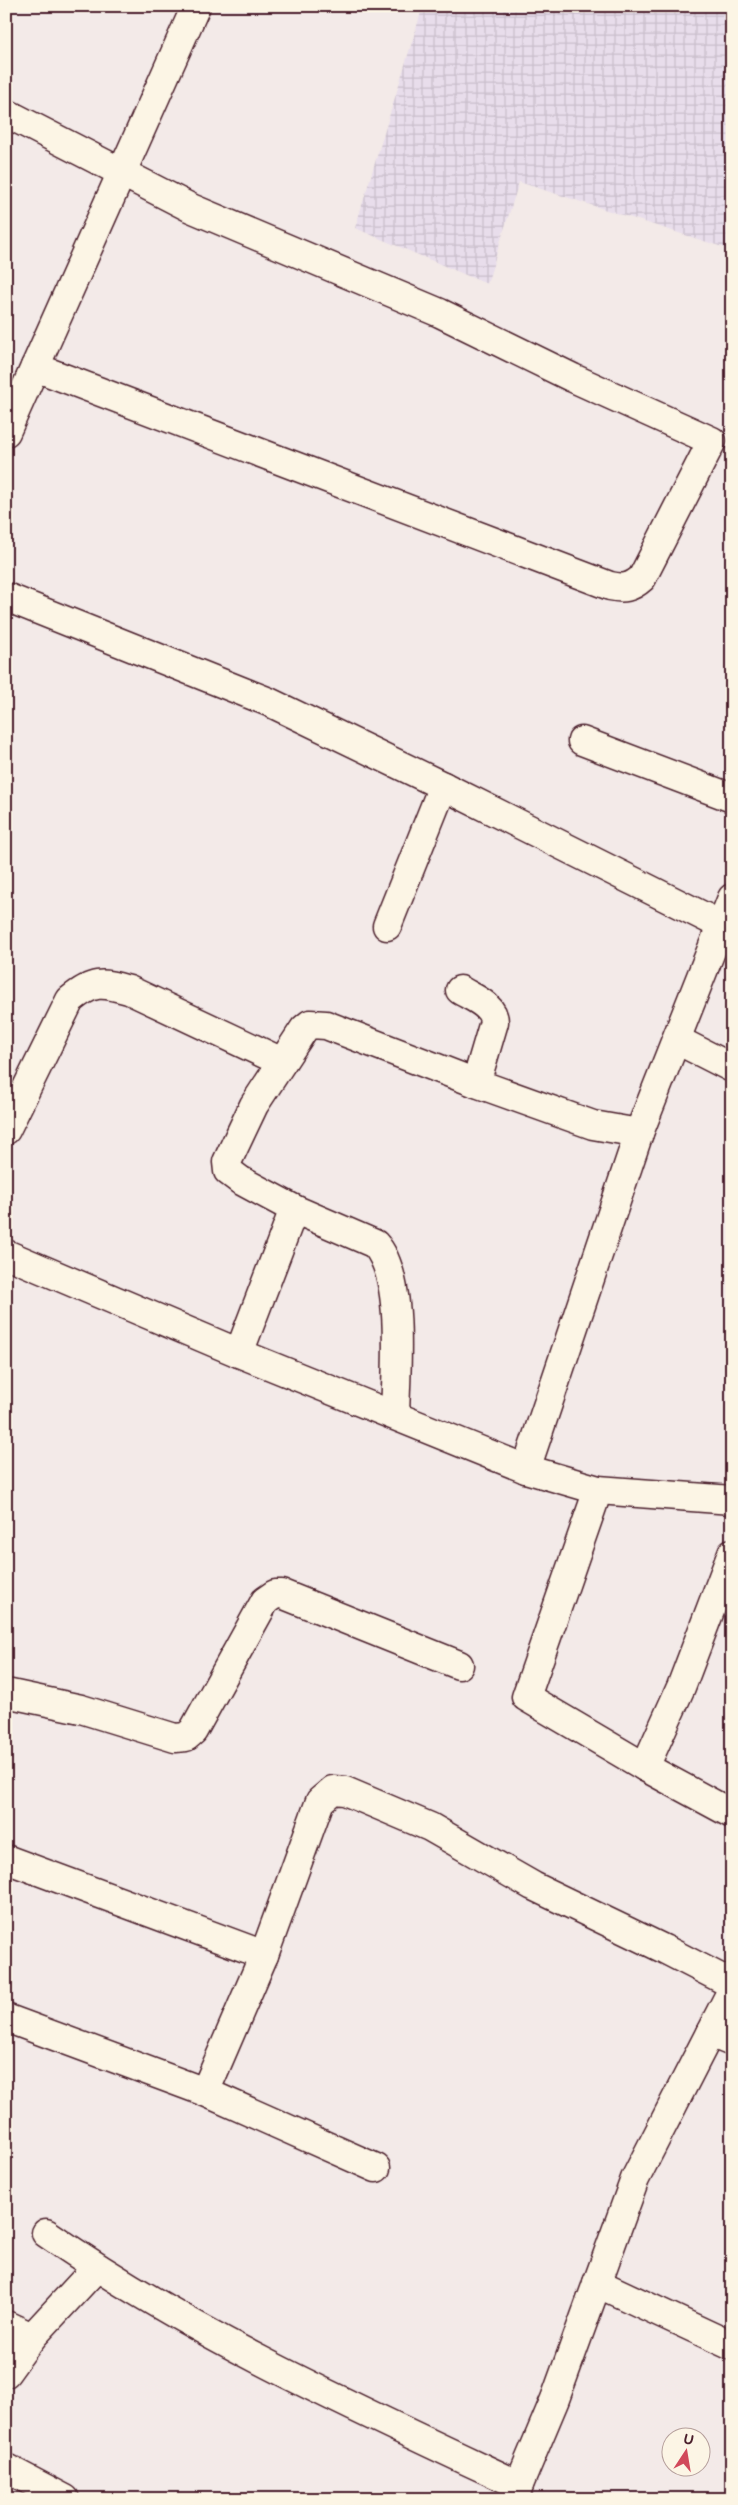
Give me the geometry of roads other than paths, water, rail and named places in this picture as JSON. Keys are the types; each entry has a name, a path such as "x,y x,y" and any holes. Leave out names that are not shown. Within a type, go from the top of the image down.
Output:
{"street":[{"path":"6,432 13,400 35,367 196,6"},
{"path":"6,113 191,208 440,313 573,378 722,445 642,578 635,585 622,588 610,586 370,497 35,367"},
{"path":"6,597 269,702 443,786 721,925"},
{"path":"582,741 732,798"},
{"path":"387,926 443,786"},
{"path":"526,1469 639,1133 678,1040 732,898"},
{"path":"6,1130 70,1000 86,986 106,984 129,990 282,1062"},
{"path":"460,990 489,1008 494,1014 494,1022 476,1083"},
{"path":"394,1415 397,1331 390,1273 386,1260 375,1244 294,1209 240,1180 227,1167 227,1162 254,1105 304,1029 310,1024 319,1023 476,1083 592,1124 639,1133"},
{"path":"678,1040 732,1068"},
{"path":"239,1353 294,1209"},
{"path":"6,1254 239,1353 526,1469 598,1490 732,1500"},
{"path":"598,1490 526,1696 645,1767 732,1814"},
{"path":"645,1767 681,1687 732,1553"},
{"path":"6,1693 81,1709 175,1738 186,1737 193,1731 265,1601 275,1594 282,1594 458,1665"},
{"path":"205,2092 264,1956 320,1801 328,1793 338,1790 345,1791 430,1827 533,1886 732,1984"},
{"path":"6,1859 264,1956"},
{"path":"46,2233 96,2268 188,2320 516,2492 555,2399 635,2179 721,2037 732,1990"},
{"path":"6,2018 205,2092 376,2168"},
{"path":"6,2374 32,2337 96,2268"},
{"path":"597,2283 732,2346"},
{"path":"6,2325 32,2337"},
{"path":"6,2468 65,2499"}]}
